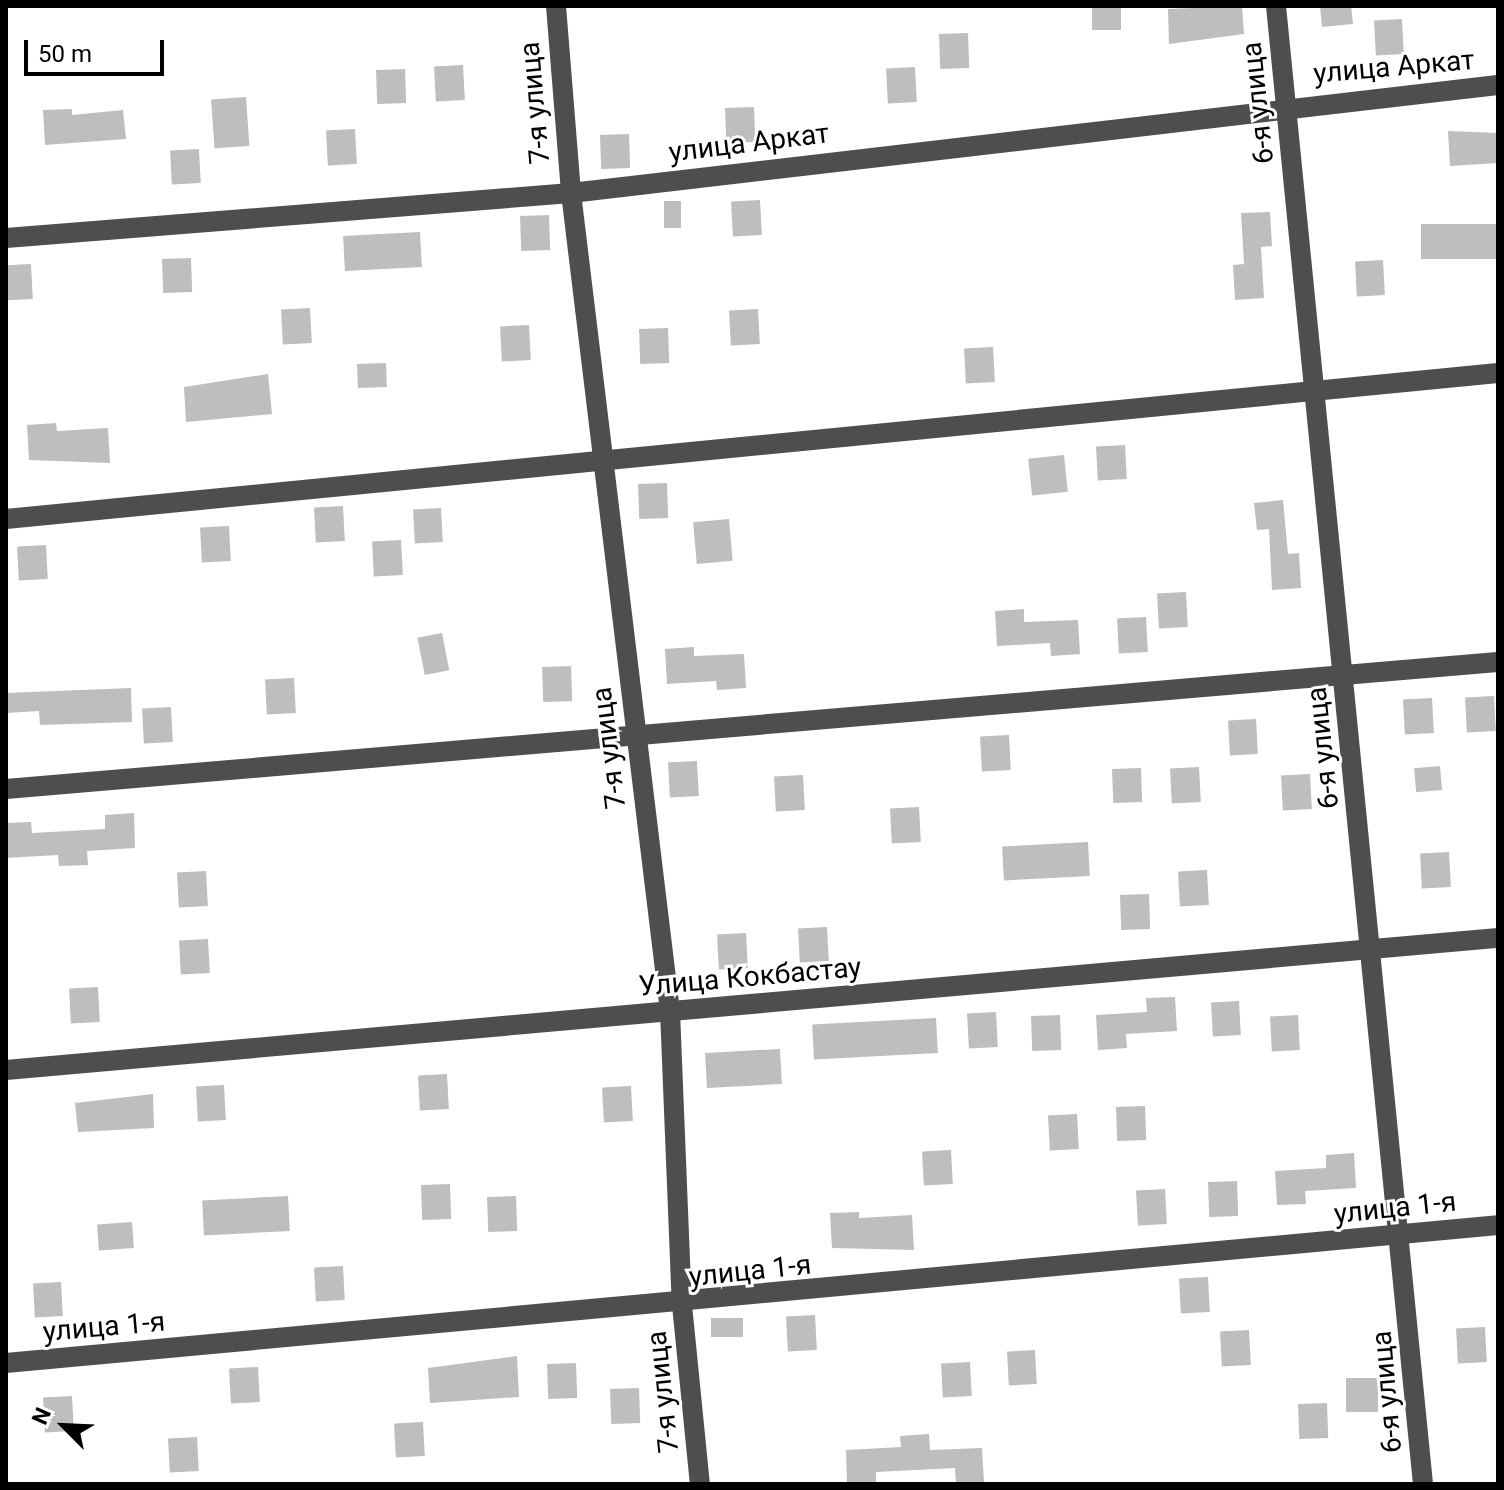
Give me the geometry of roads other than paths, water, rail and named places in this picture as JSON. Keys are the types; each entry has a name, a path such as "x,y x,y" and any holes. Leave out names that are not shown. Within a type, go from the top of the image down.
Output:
{"street":[{"name":"7-я улица","path":"556,6 571,193 670,1011 682,1305 700,1484"},
{"name":"6-я улица","path":"1276,6 1401,1236 1423,1484"},
{"name":"улица Аркат","path":"6,238 571,193 1287,105 1498,85"},
{"path":"6,519 603,462 1313,387 1498,373"},
{"path":"6,789 636,735 1344,680 1498,662"},
{"name":"Улица Кокбастау","path":"6,1070 1372,952 1498,938"},
{"name":"улица 1-я","path":"6,1363 682,1305 1498,1225"}]}
